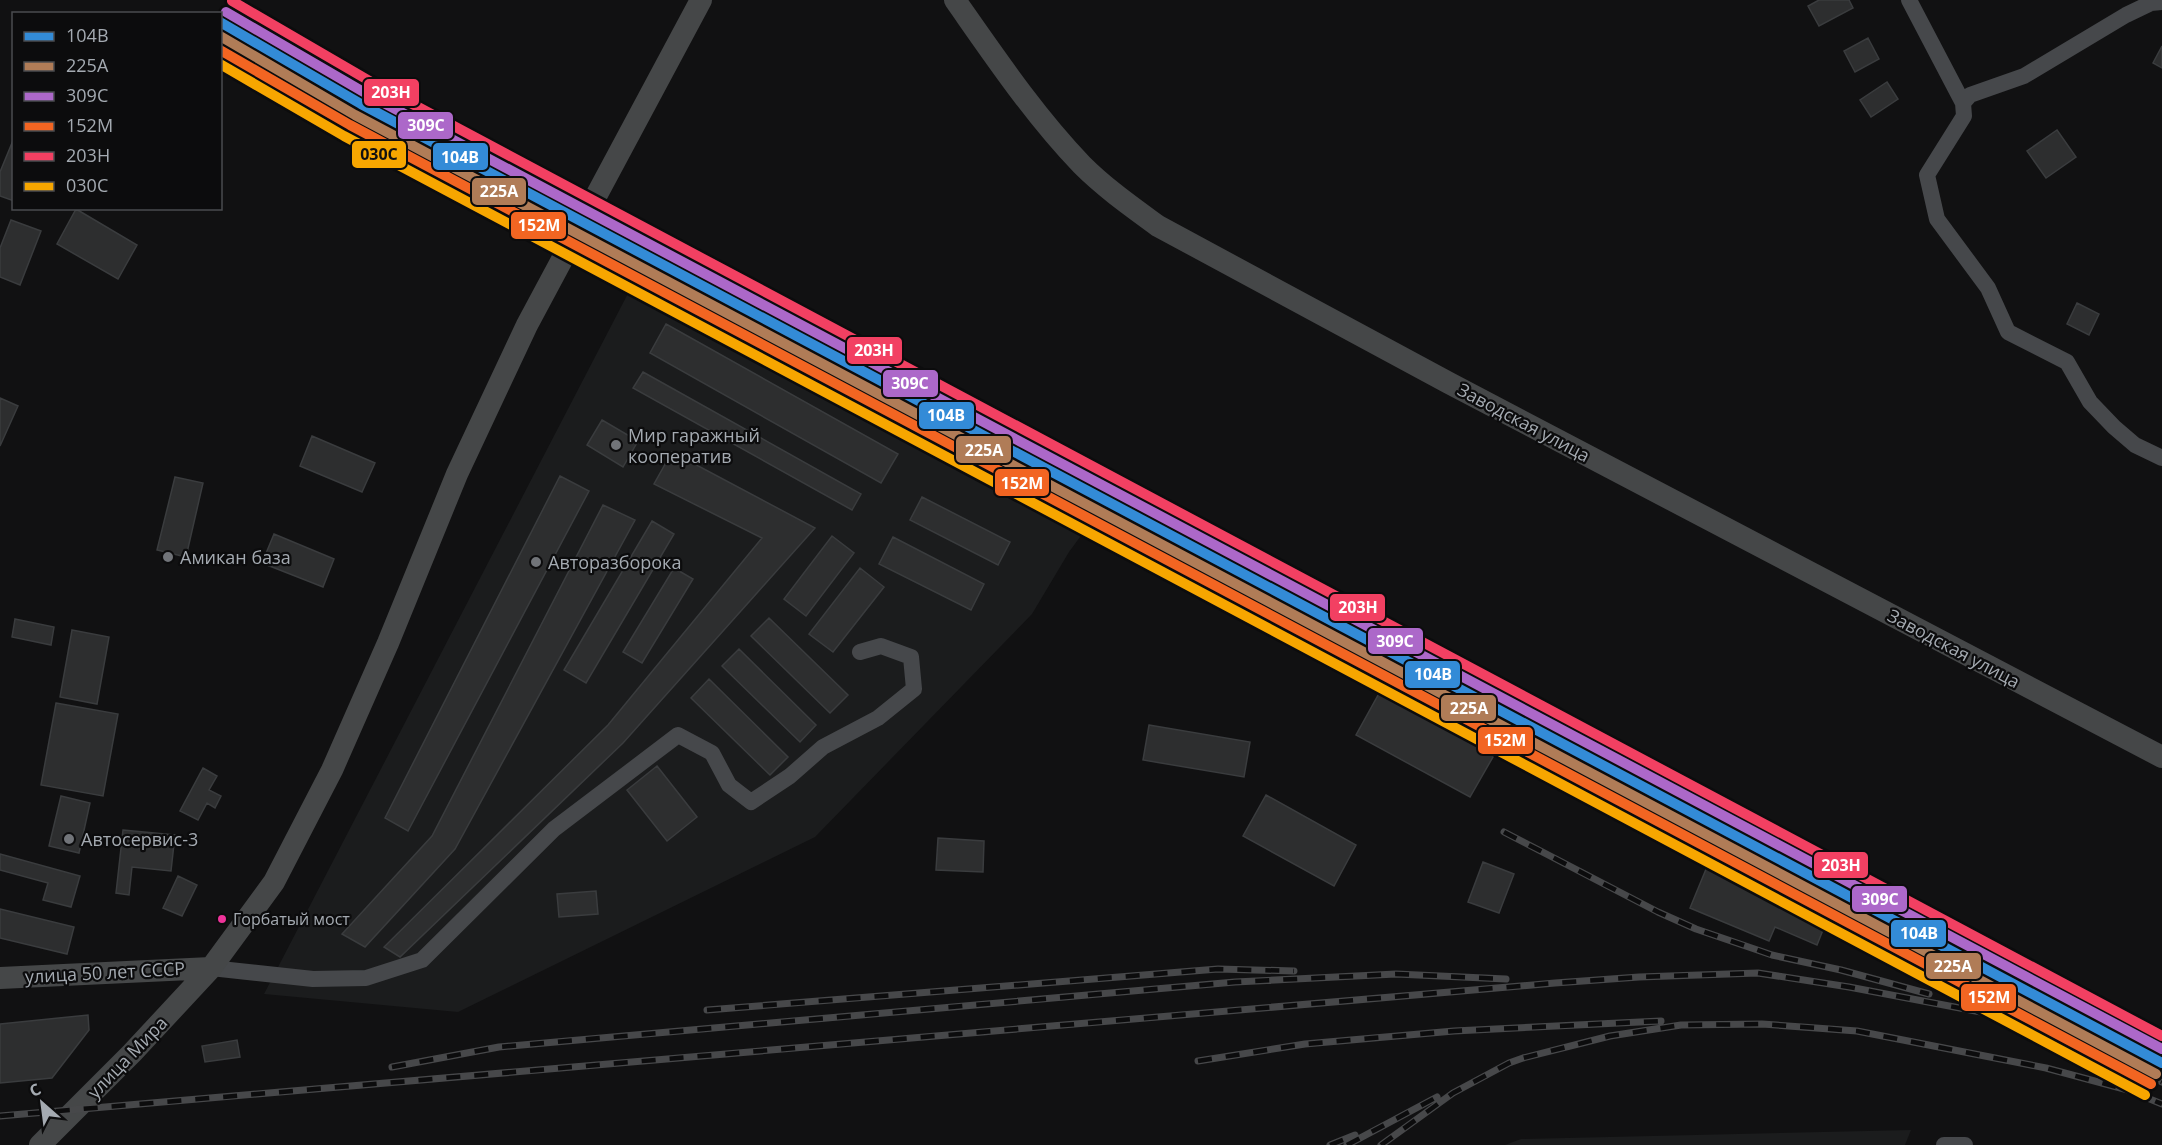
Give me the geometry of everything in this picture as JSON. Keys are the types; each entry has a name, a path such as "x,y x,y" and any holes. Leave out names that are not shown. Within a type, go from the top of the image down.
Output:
{"main road":[{"name":"улица Мира","path":"40,1145 132,1053 211,968 274,882 332,770 388,643 457,474 527,325 701,0"},
{"name":"Заводская улица","path":"955,0 1022,95 1083,165 1118,196 1158,226 1449,383 2162,757"},
{"name":"улица 50 лет СССР","path":"0,978 211,968"}],"street":[{"path":"1909,0 1963,103 1964,116 1927,175 1937,219 1988,288 2008,332 2067,362 2090,402 2114,427 2135,445 2162,458"},
{"path":"1963,103 1970,95 2024,76 2126,15 2151,3 2162,3"},
{"path":"211,968 313,979 366,978 422,960 554,830 678,735 712,753 729,785 751,802 790,776 823,747 878,718 914,689 911,657 881,646 860,652"},
{"path":"1944,1145 1965,1145"}],"shaded area":[{"name":"Мир гаражный кооператив","path":"635,280 1091,522 1069,552 1032,614 815,837 458,1012 264,994"},
{"path":"1911,1130 1905,1145 1505,1145 1521,1139"}],"building":[{"path":"1819,0 1849,0 1853,8 1819,26 1808,6"},
{"path":"1868,38 1879,59 1855,72 1844,51"},
{"path":"2162,46 2162,68 2153,63"},
{"path":"1887,82 1898,99 1871,117 1860,100"},
{"path":"2057,130 2076,157 2046,178 2027,151"},
{"path":"12,143 12,200 0,196 0,172"},
{"path":"75,210 78,210 137,245 118,279 57,244"},
{"path":"11,220 41,231 20,285 0,277 0,248"},
{"path":"2077,303 2099,314 2089,335 2067,324"},
{"path":"666,324 898,454 881,483 650,353"},
{"path":"643,372 861,494 852,510 633,388"},
{"path":"0,398 18,406 0,446"},
{"path":"602,420 638,441 623,467 587,445"},
{"path":"312,436 375,463 362,492 300,466"},
{"path":"672,452 815,528 623,743 400,957 384,947 608,725 762,538 654,484"},
{"path":"560,476 589,491 408,831 385,818"},
{"path":"175,477 203,483 186,557 157,550"},
{"path":"922,497 1010,542 998,565 910,520"},
{"path":"603,505 635,520 455,849 365,947 342,934 432,836"},
{"path":"652,521 674,534 586,683 564,670"},
{"path":"274,534 334,559 323,587 262,563"},
{"path":"832,536 854,553 806,616 784,599"},
{"path":"893,537 984,584 971,610 879,564"},
{"path":"674,568 693,579 642,663 623,652"},
{"path":"860,568 884,587 833,652 809,634"},
{"path":"769,618 848,695 830,713 751,636"},
{"path":"15,619 54,627 51,645 12,637"},
{"path":"72,630 109,637 97,704 60,697"},
{"path":"739,649 816,725 800,742 722,666"},
{"path":"709,679 788,757 770,775 691,698"},
{"path":"1382,688 1497,750 1470,797 1356,735"},
{"path":"56,703 118,714 103,796 41,785"},
{"path":"1149,725 1250,742 1244,777 1143,760"},
{"path":"657,766 697,817 667,841 627,790"},
{"path":"203,768 217,776 209,790 221,796 215,808 207,803 198,820 180,811"},
{"path":"1266,795 1356,845 1334,886 1243,836"},
{"path":"61,796 90,803 79,853 49,846"},
{"path":"123,830 175,835 171,871 132,867 129,895 116,893"},
{"path":"938,838 984,841 983,872 936,870"},
{"path":"0,854 80,876 71,907 43,900 48,883 0,870"},
{"path":"1711,857 1765,879 1759,892 1827,920 1817,945 1775,927 1769,941 1690,908"},
{"path":"1483,862 1514,874 1499,913 1468,902"},
{"path":"178,876 197,885 182,916 163,908"},
{"path":"596,891 598,914 559,917 557,894"},
{"path":"0,909 74,927 67,954 0,938"},
{"path":"88,1015 89,1030 52,1078 0,1083 0,1024"},
{"path":"237,1040 240,1057 205,1062 202,1046"}],"railway":[{"path":"1504,832 1658,912 1696,929 1772,955 1841,970 1929,994"},
{"path":"707,1010 1218,969 1294,971"},
{"path":"0,1116 1555,983 1639,977 1758,973 1849,987 2007,1017 2110,1057 2162,1082"},
{"path":"392,1067 499,1047 1235,982 1396,974 1506,979"},
{"path":"1198,1061 1305,1044 1454,1031 1661,1021"},
{"path":"1381,1145 1453,1093 1509,1063 1610,1036 1681,1025 1762,1024 1857,1031 2046,1068 2128,1090 2162,1104"},
{"path":"1347,1145 1437,1097"},
{"path":"1330,1145 1355,1135"}],"transit line":[{"name":"203Н","path":"232,1 373,83 2162,1036"},
{"name":"309С","path":"226,12 367,94 2162,1049"},
{"name":"104В","path":"222,23 361,104 2162,1063"},
{"name":"225А","path":"222,37 355,115 2156,1074"},
{"name":"152М","path":"222,51 350,125 2151,1084"},
{"name":"030C","path":"222,65 344,136 2145,1095"}],"place":[{"name":"Мир гаражный кооператив","path":"616,445"},
{"name":"Амикан база","path":"168,557"},
{"name":"Авторазборока","path":"536,562"},
{"name":"Автосервис-3","path":"69,839"},
{"name":"Горбатый мост","path":"222,919"}]}
